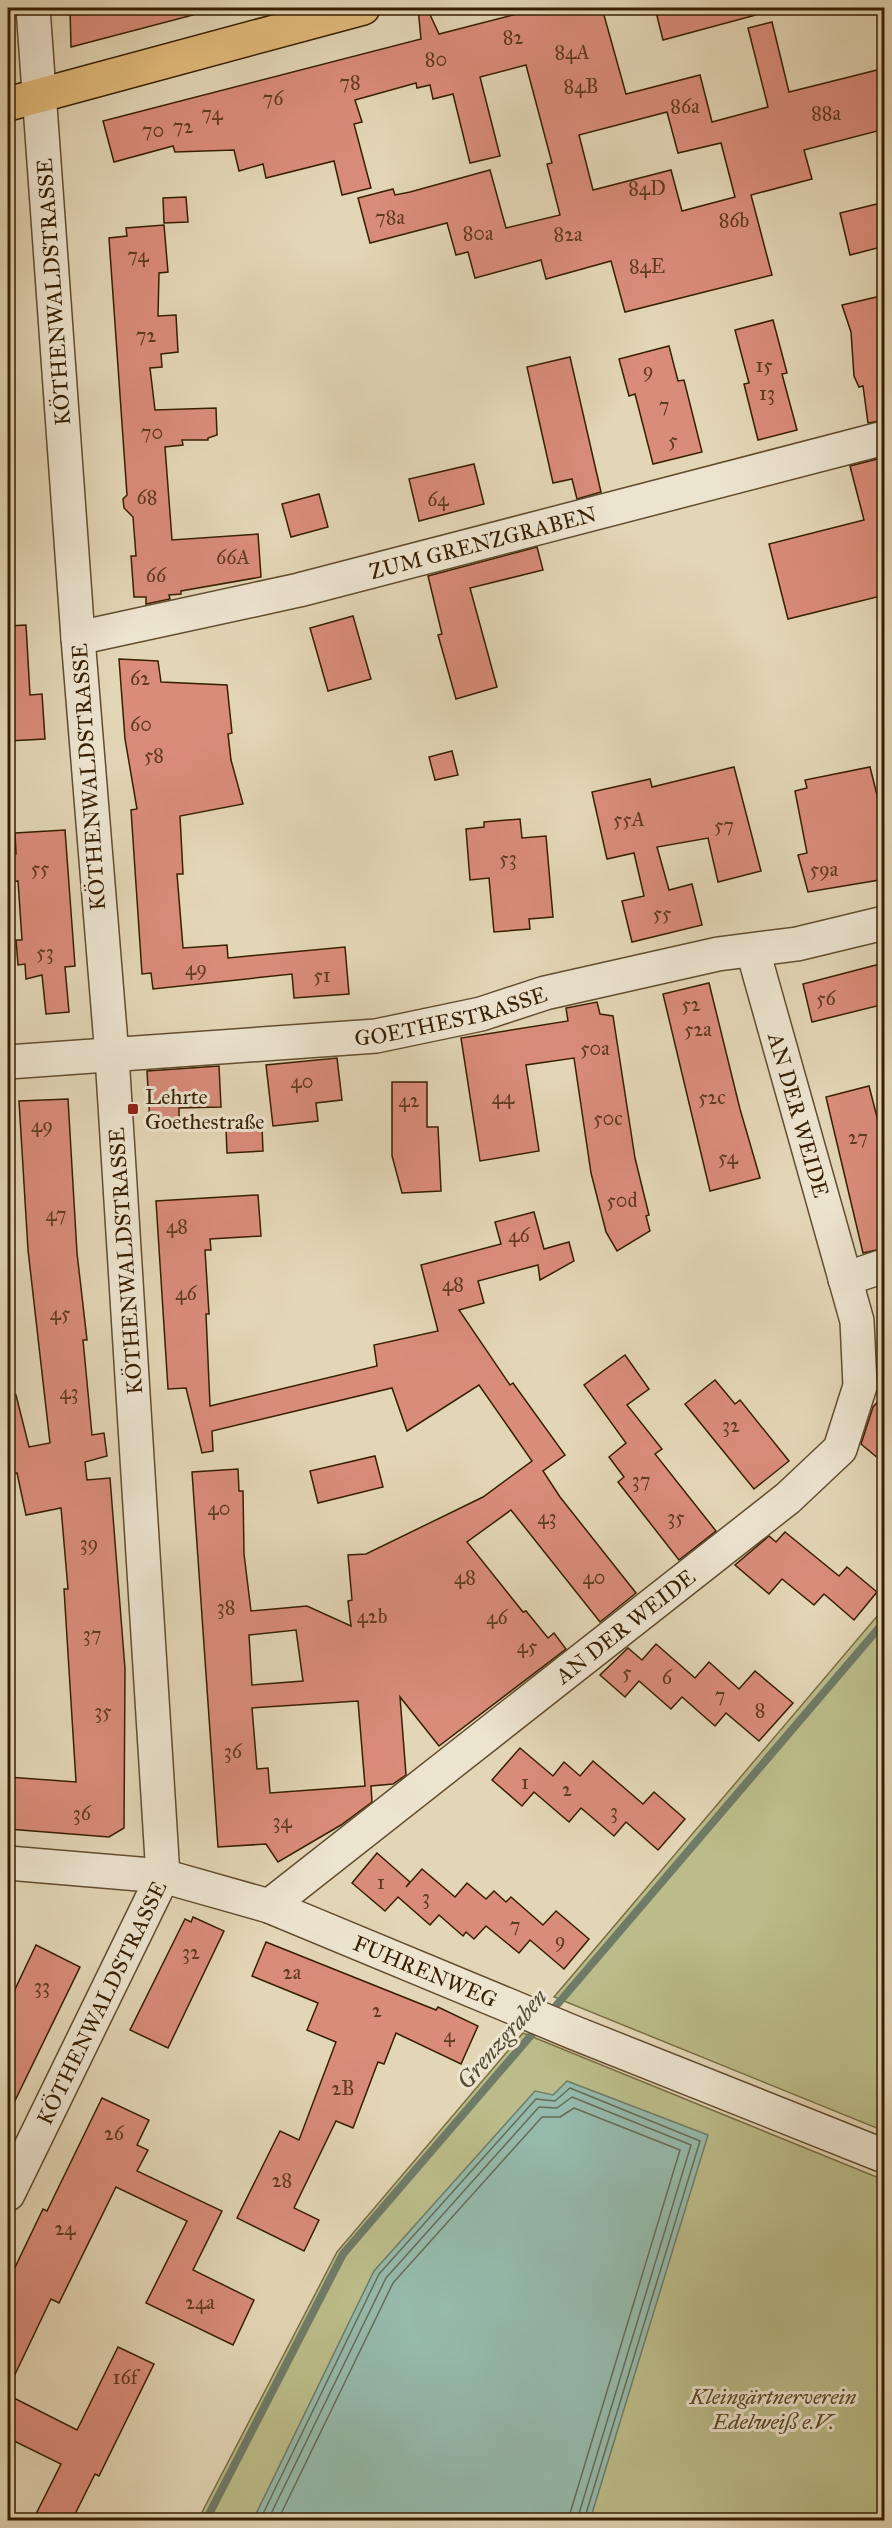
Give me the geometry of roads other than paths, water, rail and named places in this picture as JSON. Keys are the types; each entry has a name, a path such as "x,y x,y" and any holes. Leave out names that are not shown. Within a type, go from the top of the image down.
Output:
{"main road":[{"path":"8,104 363,8"}],"street":[{"name":"KÖTHENWALDSTRASSE","path":"8,2193 163,1876 112,1056 78,638 33,8"},
{"name":"ZUM GRENZGRABEN","path":"78,638 310,587 885,438"},
{"name":"GOETHESTRASSE","path":"8,1062 376,1036 481,1014 568,987 718,954 797,944 885,923"},
{"name":"AN DER WEIDE","path":"269,1906 788,1498 840,1449 860,1386 857,1321 753,951"},
{"path":"845,1279 885,1266"},
{"name":"FUHRENWEG","path":"8,1863 163,1876 269,1906 885,2156"}],"water":[{"path":"567,2081 708,2135 590,2520 253,2520 374,2271 535,2091 553,2095"}],"waterway":[{"name":"Grenzgraben","path":"549,2014 884,1622"},
{"name":"Grenzgraben","path":"206,2520 343,2254 539,2026"}],"place":[{"name":"Lehrte Goethestraße","path":"133,1109"}],"park label":[{"name":"Kleingärtnerverein Edelweiß e.V.","path":"773,2408"}]}
